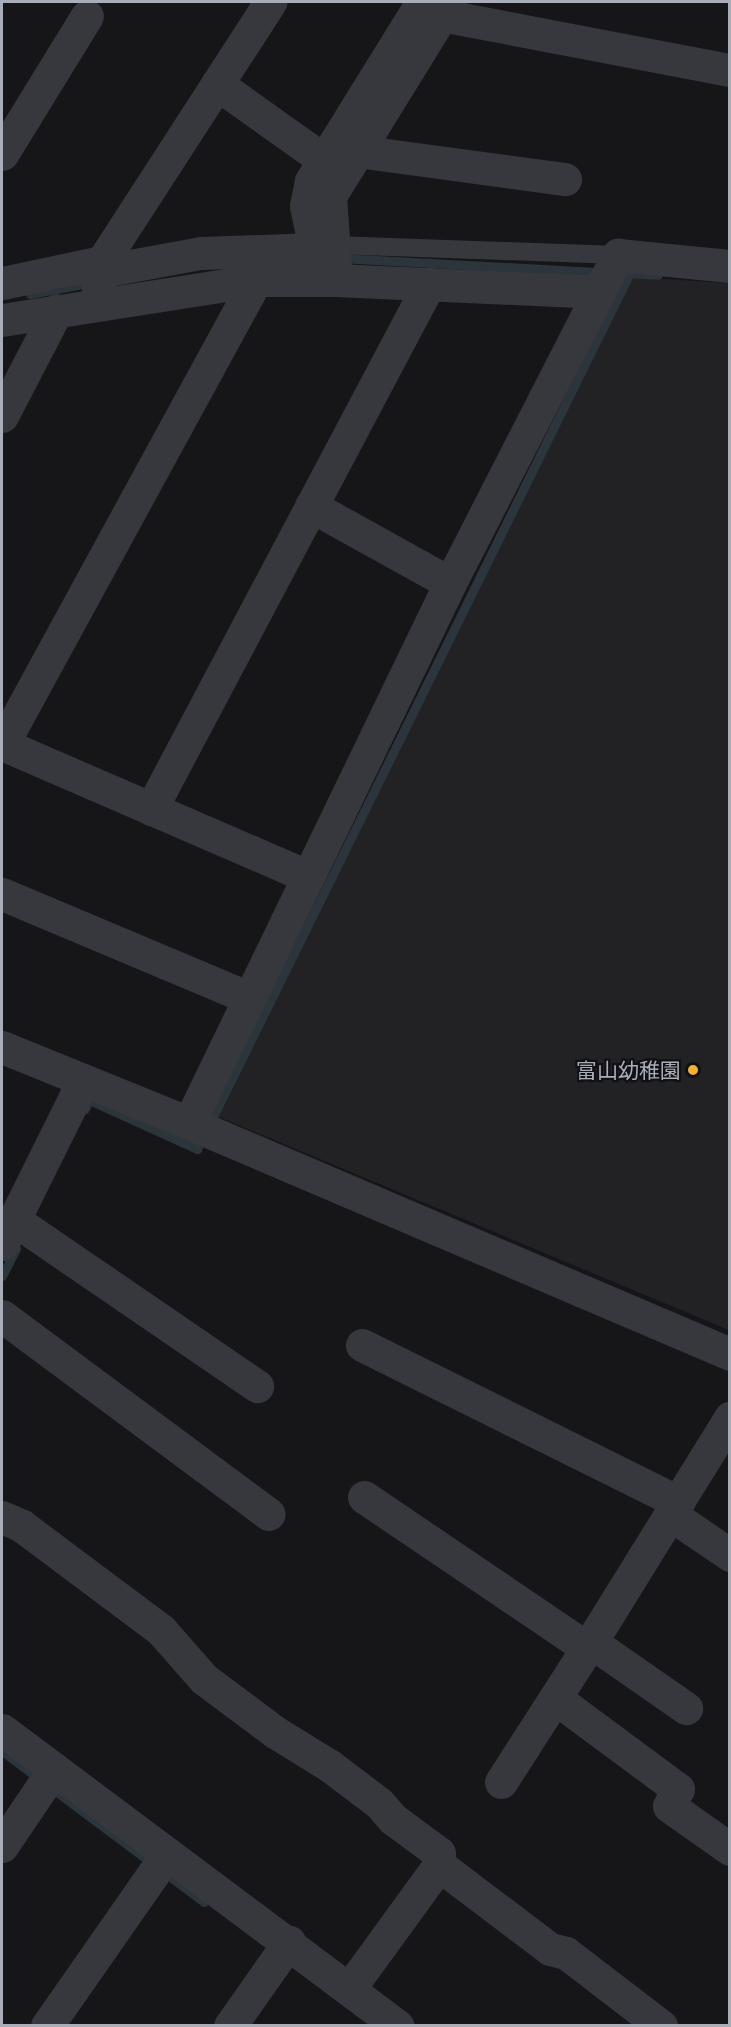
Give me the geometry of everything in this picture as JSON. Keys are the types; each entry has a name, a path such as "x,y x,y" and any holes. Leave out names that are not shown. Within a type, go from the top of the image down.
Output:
{"street":[{"path":"99,281 217,84 270,2"},
{"path":"438,6 729,70"},
{"path":"328,255 330,196 438,6"},
{"path":"328,255 306,206 311,181 324,160 438,6"},
{"path":"2,154 87,15"},
{"path":"217,84 324,160"},
{"path":"357,151 564,178"},
{"path":"2,320 57,310 99,281 201,253 328,255 429,284 729,266"},
{"path":"2,283 256,280 328,255"},
{"path":"189,1123 450,584 610,273"},
{"path":"256,280 2,745 307,876"},
{"path":"151,809 429,284"},
{"path":"2,416 57,310"},
{"path":"311,506 450,584"},
{"path":"2,894 249,998"},
{"path":"2,1047 189,1123 729,1354"},
{"path":"83,1081 14,1223 257,1386"},
{"path":"2,1316 269,1514"},
{"path":"362,1346 674,1508 729,1555"},
{"path":"501,1782 589,1645 729,1418"},
{"path":"364,1497 686,1708"},
{"path":"2,1517 22,1526 161,1630 213,1685 274,1732 330,1766 379,1803 393,1819 439,1853 439,1865 349,1989"},
{"path":"555,1698 678,1789 669,1806 729,1849"},
{"path":"2,1730 48,1778 162,1861 289,1942 398,2025"},
{"path":"2,1846 48,1778"},
{"path":"46,2025 162,1861"},
{"path":"439,1865 550,1949 566,1953 661,2025"},
{"path":"230,2025 289,1942"}],"lane":[{"path":"328,255 610,273"}],"shaded area":[{"path":"631,277 729,283 729,1330 219,1117"}],"waterway":[{"path":"339,258 601,272"},
{"path":"624,273 658,275"},
{"path":"214,1115 630,273"},
{"path":"30,294 93,282"},
{"path":"85,1109 89,1100 197,1149 200,1142"},
{"path":"2,1276 16,1248"},
{"path":"2,1751 204,1902"}],"place":[{"name":"富山幼稚園","path":"693,1070"}]}
